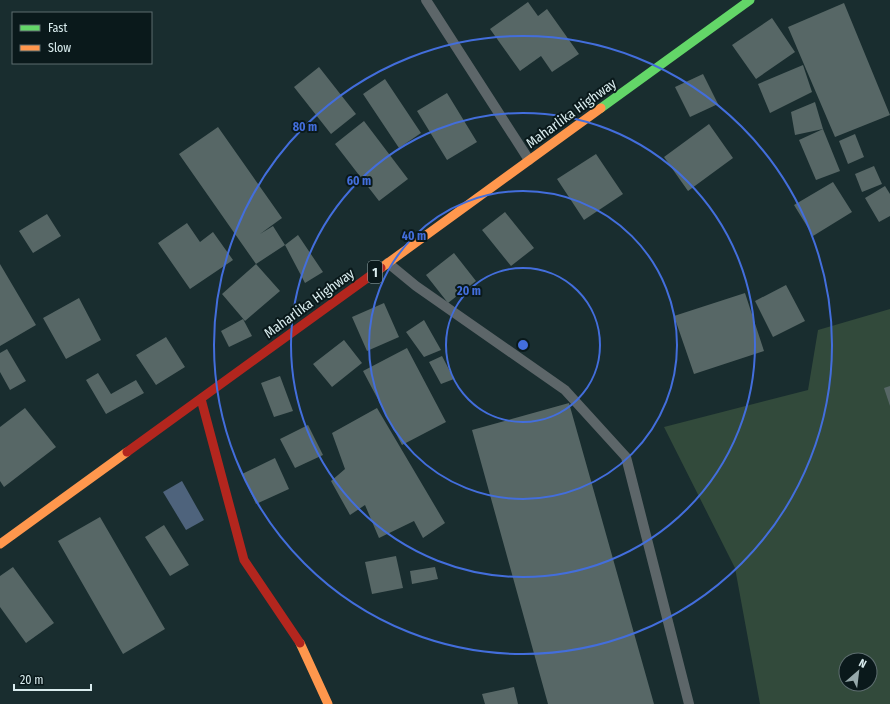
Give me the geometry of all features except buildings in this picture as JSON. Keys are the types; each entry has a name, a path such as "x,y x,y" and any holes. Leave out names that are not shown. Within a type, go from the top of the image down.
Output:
{"main road":[{"name":"Maharlika Highway","path":"0,544 750,0"},
{"path":"201,398 244,560 304,649 328,704"}],"lane":[{"path":"426,0 529,160"},
{"path":"388,263 416,286 565,390 626,457 689,704"}],"green space":[{"path":"890,309 890,704 760,704 735,568 664,427 808,390 818,330"}],"water":[{"path":"182,481 204,520 186,530 163,492"}],"traffic: fast":[{"path":"601,108 750,0"}],"traffic: slow":[{"path":"381,268 601,108"},
{"path":"0,544 127,452"},
{"path":"300,643 328,704"}],"traffic: jam":[{"path":"127,452 381,268"},
{"path":"201,399 244,560 300,643"}]}
